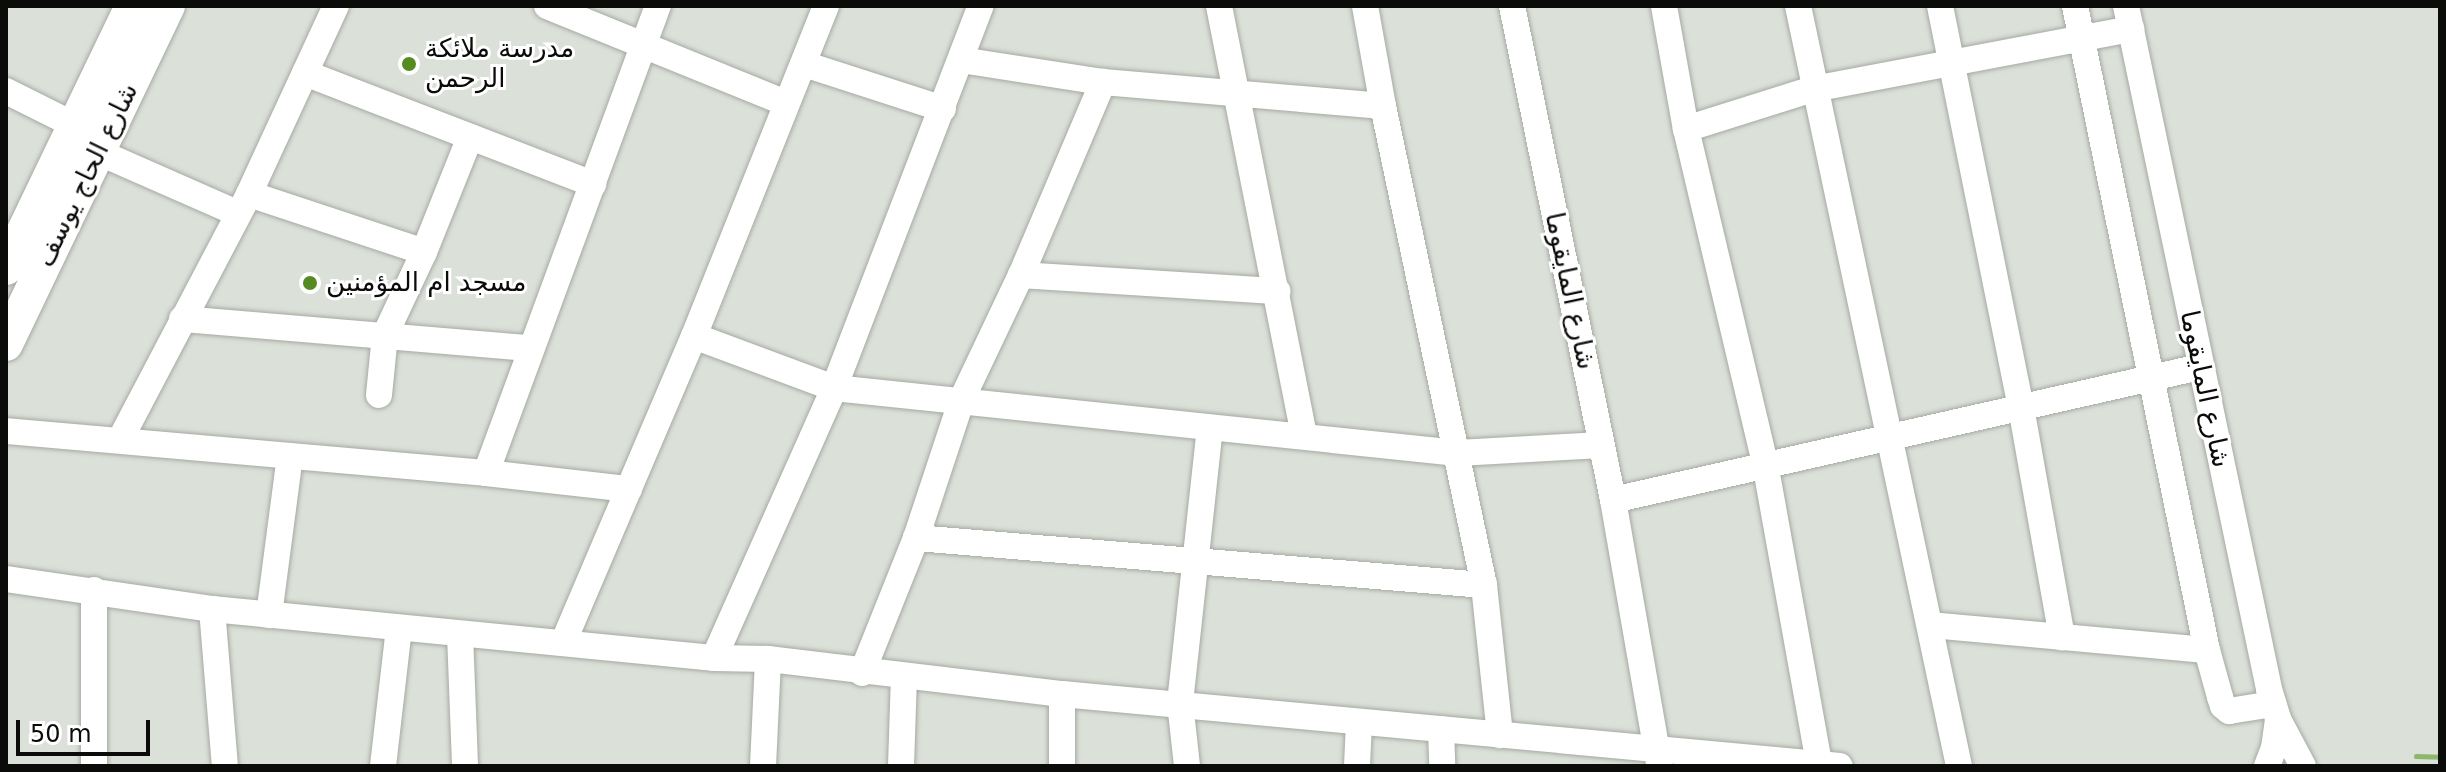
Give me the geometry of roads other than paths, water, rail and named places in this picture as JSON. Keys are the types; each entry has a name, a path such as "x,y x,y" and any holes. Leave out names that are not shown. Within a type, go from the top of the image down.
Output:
{"main road":[{"name":"شارع الحاج يوسف","path":"7,263 132,6"},
{"name":"شارع الحاج يوسف","path":"6,344 168,6"}],"street":[{"path":"120,440 243,203 336,6"},
{"path":"547,6 786,103"},
{"path":"486,473 658,6"},
{"path":"563,643 694,336 826,6"},
{"path":"714,658 834,388 981,6"},
{"path":"1219,6 1233,91 1278,291 1304,436"},
{"path":"1365,6 1383,106 1484,585 1500,735"},
{"name":"شارع المايقوما","path":"1512,6 1613,500 1658,757"},
{"path":"6,579 212,609 714,658 768,659 862,673 1062,694 1500,735 1658,757 1830,765 1765,463 1686,129 1664,6"},
{"path":"1798,6 1813,89 1891,436 1959,766"},
{"path":"1940,6 2021,407 2062,637"},
{"path":"2075,6 2207,650 2225,709 2275,712 2274,748 2267,766"},
{"path":"1686,129 1813,89 2082,37 2128,17"},
{"name":"شارع المايقوما","path":"2128,17 2275,712 2303,766"},
{"path":"961,60 1103,82 1383,106"},
{"path":"804,64 943,109"},
{"path":"305,73 593,184"},
{"path":"862,673 916,538 962,399 1021,275 1103,82"},
{"path":"6,91 76,126"},
{"path":"379,395 385,335 424,252 470,137"},
{"path":"98,152 243,203 424,252"},
{"path":"1021,275 1278,291"},
{"path":"182,319 531,348"},
{"path":"694,336 834,388 1458,453 1601,445"},
{"path":"1613,500 1765,463 2200,367"},
{"path":"1187,766 1180,703 1192,562 1210,429"},
{"path":"6,431 486,473 629,489"},
{"path":"269,615 290,456"},
{"path":"916,538 1484,585"},
{"path":"94,590 94,766"},
{"path":"212,609 225,766"},
{"path":"1931,625 2207,650"},
{"path":"383,766 399,628"},
{"path":"460,634 465,766"},
{"path":"763,766 768,659"},
{"path":"901,766 904,676"},
{"path":"1062,694 1062,766"},
{"path":"1357,766 1359,722"},
{"path":"1441,729 1442,766"}],"waterway":[{"path":"2416,756 2440,757"}],"place":[{"name":"مدرسة ملائكة الرحمن","path":"409,64"},
{"name":"مسجد ام المؤمنين","path":"310,283"}]}
